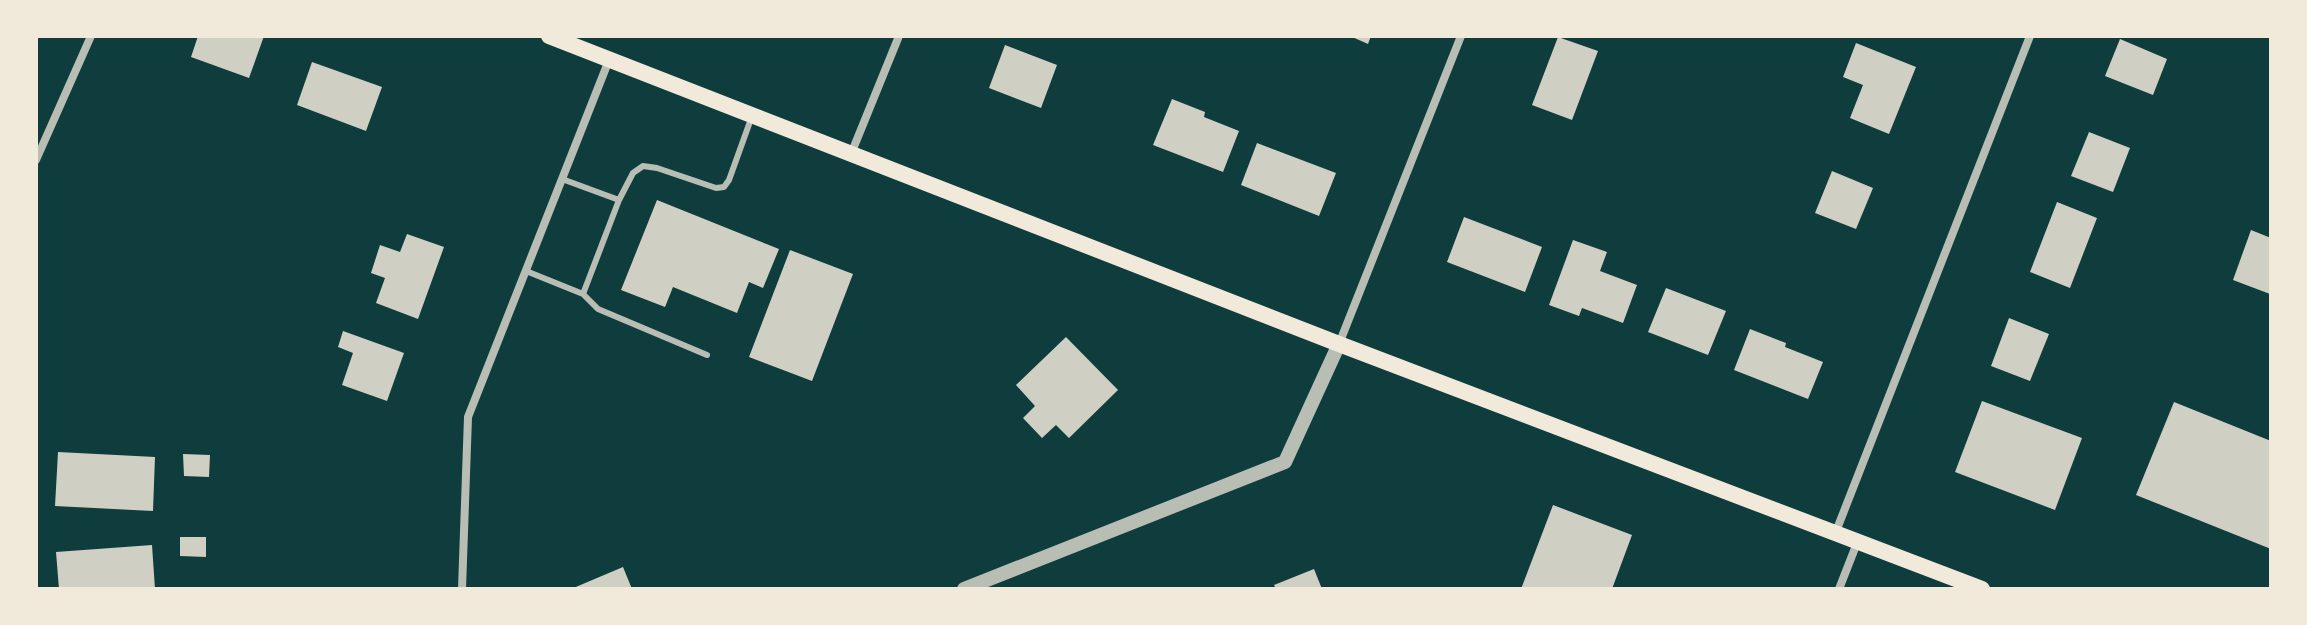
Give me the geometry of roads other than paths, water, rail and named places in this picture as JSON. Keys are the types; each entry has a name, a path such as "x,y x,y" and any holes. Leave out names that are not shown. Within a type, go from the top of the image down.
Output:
{"main road":[{"path":"549,36 1339,344 1982,589"}],"street":[{"path":"36,160 91,36"},
{"path":"851,154 899,36"},
{"path":"964,589 1285,462 1339,344 1461,36"},
{"path":"1834,534 2030,36"},
{"path":"462,589 468,417 609,60"},
{"path":"1839,589 1857,543"}],"lane":[{"path":"583,294 619,200 633,173 643,166 657,168 716,188 724,187 753,115"},
{"path":"562,179 619,200"},
{"path":"526,271 583,294 598,309 707,355"}]}
